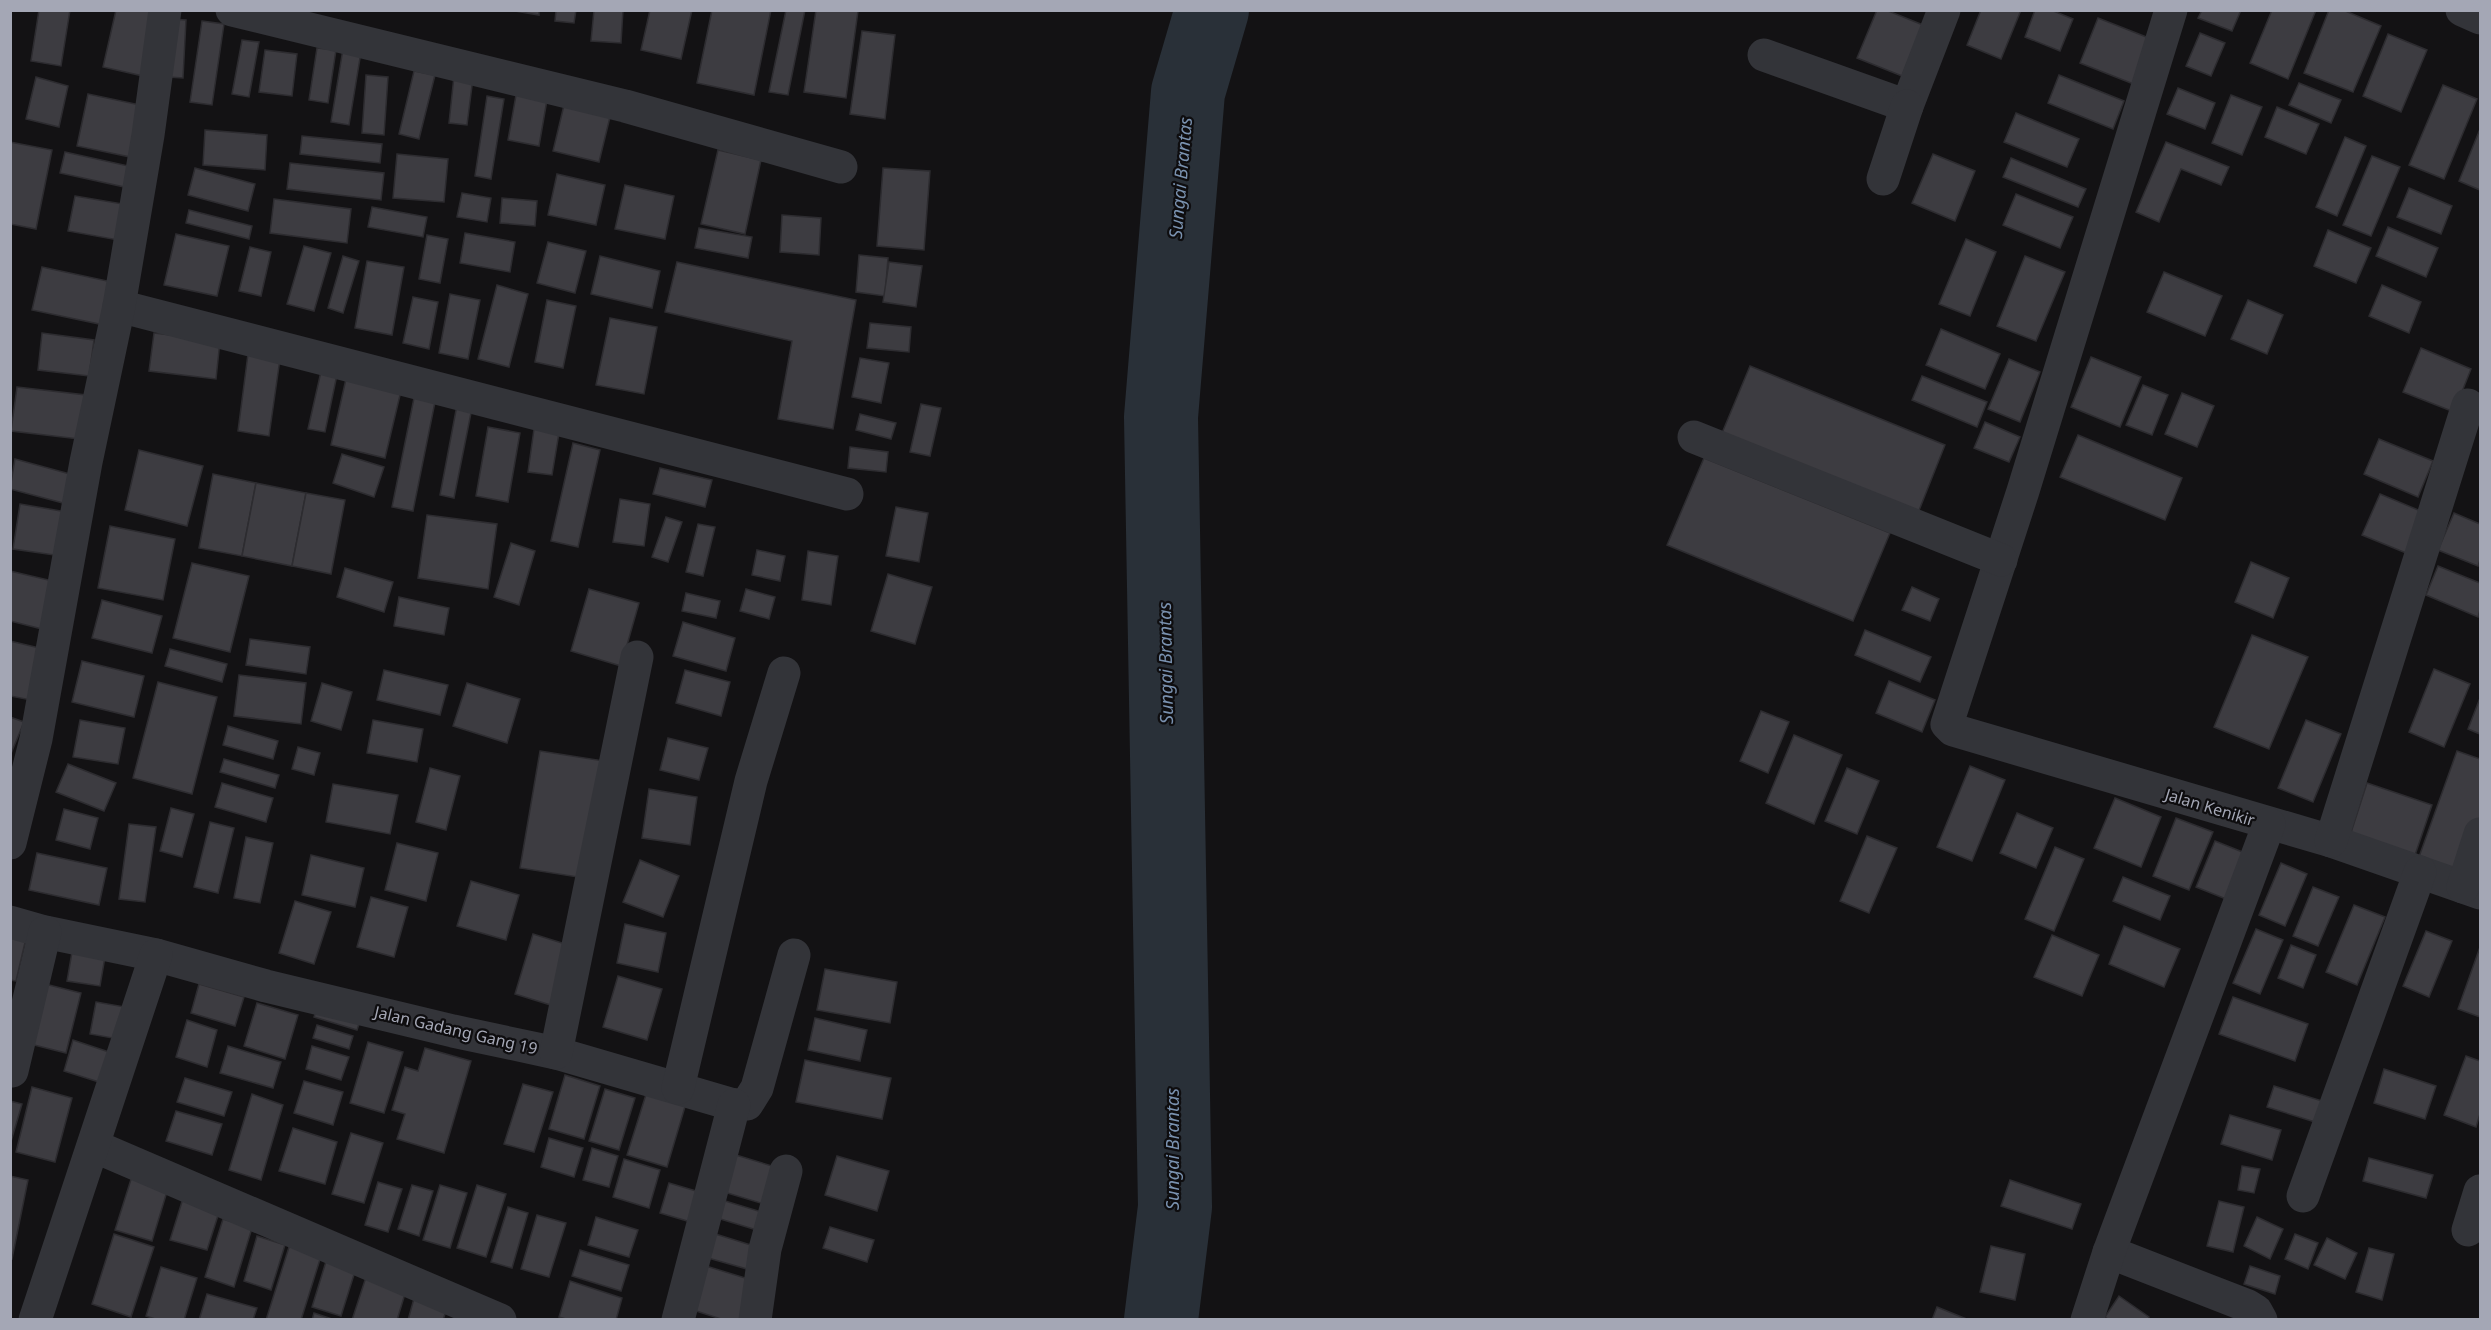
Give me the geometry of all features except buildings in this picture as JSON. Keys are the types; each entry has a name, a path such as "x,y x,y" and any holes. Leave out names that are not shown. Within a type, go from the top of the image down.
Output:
{"street":[{"path":"10,843 36,739 86,462 119,306 148,135 165,10"},
{"path":"232,10 625,106 841,167"},
{"path":"1883,179 1907,106 1944,10"},
{"path":"1694,437 2001,560 2171,10"},
{"path":"2462,10 2481,18"},
{"path":"1764,55 1907,106"},
{"path":"119,306 847,494"},
{"path":"2331,841 2468,405"},
{"name":"Jalan Kenikir","path":"2001,560 1949,716 1947,724 1953,730 2331,841 2472,890"},
{"path":"556,1053 637,657"},
{"path":"678,1088 751,781 784,673"},
{"path":"2087,1320 2109,1252 2269,824"},
{"path":"2472,890 2481,834"},
{"path":"2303,1196 2420,872"},
{"name":"Jalan Gadang Gang 19","path":"10,922 45,932 156,955 299,994 556,1053 734,1105"},
{"path":"12,1071 45,932"},
{"path":"35,1320 156,955"},
{"path":"678,1320 734,1105 747,1104 754,1093 794,955"},
{"path":"94,1146 493,1318"},
{"path":"755,1320 765,1249 786,1171"},
{"path":"2468,1230 2481,1191"},
{"path":"2109,1252 2248,1306 2256,1311 2261,1320"}],"waterway":[{"name":"Sungai Brantas","path":"1161,1320 1175,1207 1161,417 1188,92 1212,10"}]}
